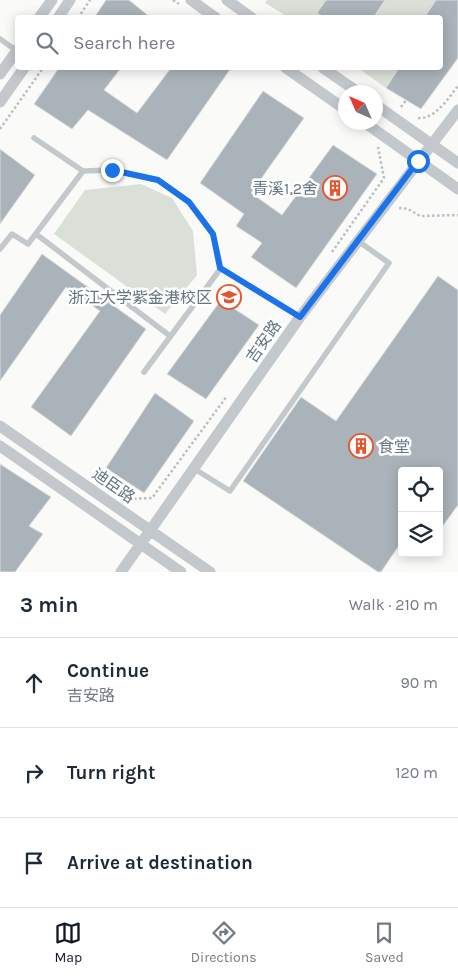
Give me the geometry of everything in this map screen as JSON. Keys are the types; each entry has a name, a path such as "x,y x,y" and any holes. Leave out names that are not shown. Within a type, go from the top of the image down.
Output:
{"street":[{"path":"42,15 52,0"},
{"path":"60,15 70,0"},
{"path":"191,0 212,15"},
{"path":"228,0 248,15"},
{"path":"0,74 15,53"},
{"path":"0,102 23,70"},
{"path":"289,70 338,104"},
{"path":"326,70 348,85"},
{"path":"383,110 458,162"},
{"name":"吉安路","path":"121,572 300,317 458,110"},
{"path":"375,130 458,189"},
{"name":"迪臣路","path":"0,426 210,572"},
{"name":"迪臣路","path":"0,446 181,572"}],"lane":[{"path":"0,39 15,49"},
{"path":"34,138 84,171 112,170 158,180 189,202 213,234 220,268 300,317"},
{"path":"0,250 12,234 28,244 84,171"},
{"path":"36,234 170,336"},
{"path":"194,468 230,491 389,263 358,241"},
{"path":"144,372 220,268"}],"path":[{"path":"80,15 90,0"},
{"path":"0,129 42,70"},
{"path":"414,117 422,119 439,110 458,86"},
{"path":"399,111 406,100"},
{"path":"329,256 384,178 378,146 374,140"},
{"path":"394,209 408,209 420,216 458,215"},
{"path":"121,494 129,499 152,498 228,395"}],"shaded area":[{"path":"267,0 326,0 317,13 321,15 285,15 265,3"},
{"path":"385,0 436,0 425,15 375,15"},
{"path":"361,70 397,70 386,88"},
{"path":"141,184 172,198 193,231 197,275 165,314 54,234 85,190"}],"building":[{"path":"106,0 129,0 147,15 96,15"},
{"path":"326,0 385,0 375,15 320,15 317,13"},
{"path":"436,0 458,0 458,58 421,109 386,88 398,70 443,70 443,15 426,15"},
{"path":"58,70 119,70 104,90 137,113 169,70 230,70 167,160 88,110 72,129 34,104"},
{"name":"青溪1,2舍","path":"263,91 304,118 251,193 282,215 333,145 377,174 296,288 251,257 262,243 236,226 244,214 200,183"},
{"path":"0,149 35,175 0,224"},
{"path":"42,254 146,329 71,436 31,407 100,311 66,287 0,381 0,315"},
{"name":"食堂","path":"438,276 458,290 458,505 443,526 443,467 398,467 398,547 381,572 378,572 243,481 301,397 336,421"},
{"path":"221,300 259,325 206,399 167,374"},
{"path":"155,393 194,421 144,493 106,468"},
{"path":"0,464 51,497 29,526 43,534 15,572 0,572"}],"place":[{"name":"青溪1,2舍","path":"335,188"},
{"name":"浙江大学紫金港校区","path":"229,297"},
{"name":"食堂","path":"361,446"}],"route":[{"path":"112,170 158,180 189,202 213,234 220,268 300,317 418,161"}]}
